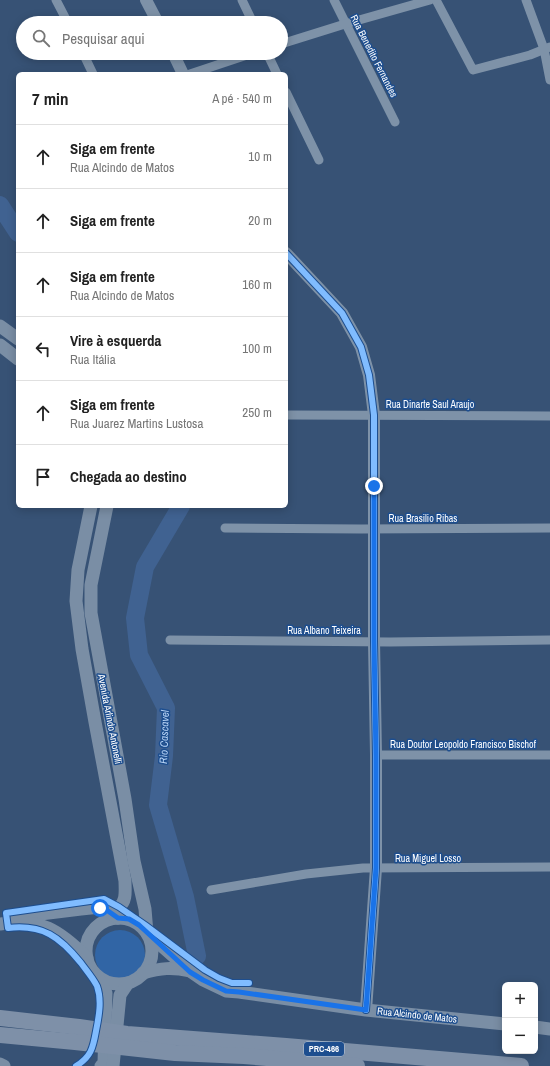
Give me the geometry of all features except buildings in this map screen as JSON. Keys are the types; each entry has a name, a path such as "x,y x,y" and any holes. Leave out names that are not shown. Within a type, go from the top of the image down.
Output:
{"highway":[{"name":"PRC-466","path":"0,1018 77,1034 124,1041 216,1063 255,1066"},
{"name":"PRC-466","path":"0,1035 77,1034"},
{"name":"PRC-466","path":"124,1041 286,1046 520,1066"},
{"name":"PRC-466","path":"175,1053 244,1056 357,1066"}],"main road":[{"path":"0,326 16,338"},
{"path":"0,345 16,357"},
{"name":"Avenida Arlindo Antonelli","path":"91,508 78,570 76,601 82,649 125,881 125,896 123,904 119,907 118,918"},
{"name":"Avenida Arlindo Antonelli","path":"107,508 91,585 91,613 125,799 147,933"},
{"path":"5,923 16,917 100,908 108,911 118,918"},
{"path":"95,973 102,979 119,984 128,983 136,979 143,973 149,964 152,954 151,943 147,933 139,925 129,919 118,918 107,921 97,927 90,936 87,946 87,958 90,966 106,993 104,1063 101,1066"},
{"path":"5,923 34,923 48,928 71,942 87,958"},
{"name":"Rua Alcindo de Matos","path":"147,933 190,972 226,991 366,1010 502,1024"},
{"name":"Rua Alcindo de Matos","path":"143,973 166,968 180,969 190,972"},
{"path":"113,1066 120,995 128,983"},
{"path":"538,1027 550,1029"},
{"path":"0,1064 4,1066"}],"street":[{"path":"56,0 64,16"},
{"path":"146,0 154,16"},
{"path":"242,0 250,16"},
{"name":"Rua Benedito Fernandes","path":"334,0 395,122"},
{"path":"288,42 430,0"},
{"path":"436,0 473,70 530,55 547,48"},
{"path":"526,0 547,48 550,80"},
{"path":"87,60 93,72"},
{"path":"176,60 182,72"},
{"path":"196,72 232,60"},
{"path":"270,60 276,72"},
{"path":"288,96 319,160"},
{"path":"288,255 342,313 360,347 369,375 374,415 376,868 366,1010"},
{"name":"Rua Dinarte Saul Araujo","path":"288,415 550,416"},
{"name":"Rua Brasilio Ribas","path":"225,528 550,528"},
{"name":"Rua Albano Teixeira","path":"170,640 550,640"},
{"name":"Rua Doutor Leopoldo Francisco Bischof","path":"376,756 550,755"},
{"name":"Rua Miguel Losso","path":"211,890 306,874 376,868 550,867"}],"shaded area":[{"path":"120,930 129,932 140,941 145,955 143,964 134,975 120,980 111,978 100,969 95,955 97,946 106,935"}],"waterway":[{"name":"Rio Cascavel","path":"0,205 16,230"},
{"name":"Rio Cascavel","path":"180,508 145,567 135,618 139,655 166,708 164,756 158,805 185,897 197,956"}],"cycle path":[{"path":"288,255 342,313 361,347 369,375 374,415 376,868 366,1010"},
{"path":"76,1066 85,1059 94,1042 100,1008 99,991 97,986 81,963 58,939 41,930 20,927 8,928 6,913 104,899 119,907 145,925 205,970 232,983 249,983"}],"route":[{"path":"100,908 108,911 118,918 129,919 139,925 190,972 226,991 366,1010 376,868 374,486"}]}
